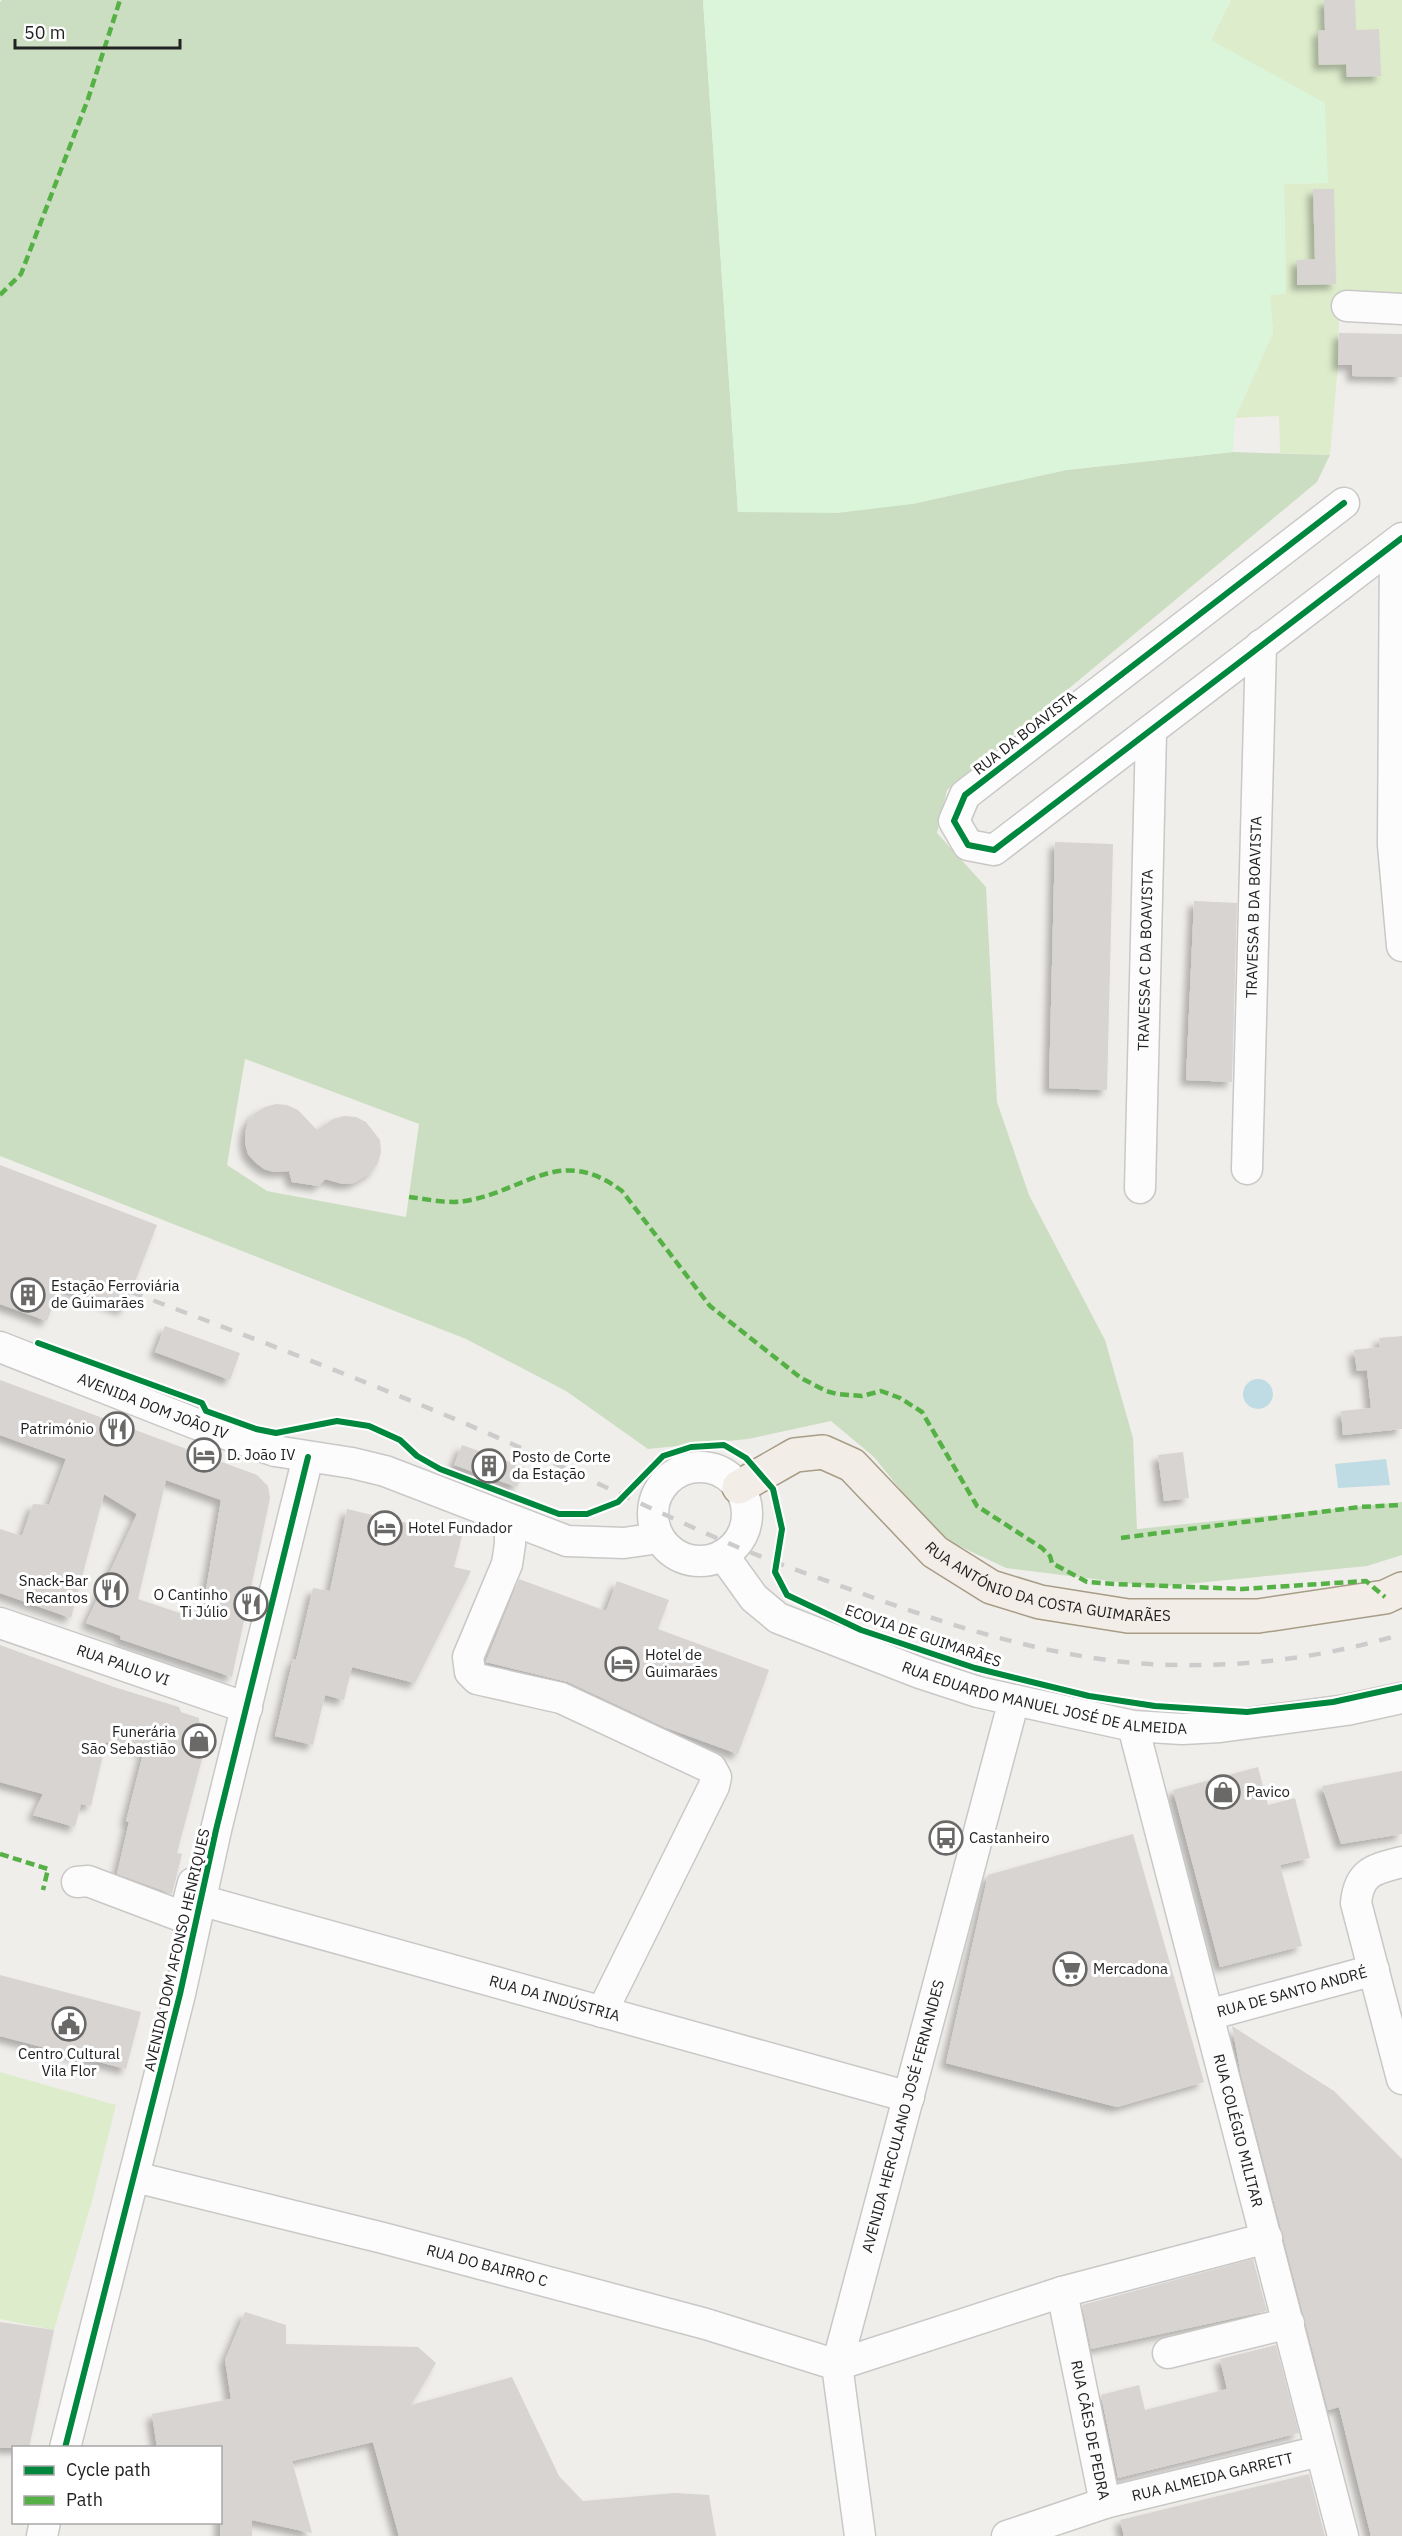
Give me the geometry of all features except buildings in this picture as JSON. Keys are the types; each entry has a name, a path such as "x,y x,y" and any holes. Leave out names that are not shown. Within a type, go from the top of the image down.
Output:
{"main road":[{"name":"RUA ANTÓNIO DA COSTA GUIMARÃES","path":"739,1487 795,1455 822,1452 852,1465 935,1552 991,1587 1040,1602 1128,1616 1258,1616 1384,1597 1402,1589"}],"street":[{"path":"1347,306 1402,309"},
{"name":"RUA DA BOAVISTA","path":"1344,503 965,795 954,821 969,845 994,850 1398,542"},
{"path":"1398,542 1393,845 1402,946"},
{"name":"TRAVESSA B DA BOAVISTA","path":"1247,1169 1262,645"},
{"name":"TRAVESSA C DA BOAVISTA","path":"1140,1188 1151,732"},
{"name":"AVENIDA DOM JOÃO IV","path":"0,1347 195,1423 275,1451 308,1457"},
{"path":"308,1457 352,1463 385,1472 567,1541 624,1543 659,1538"},
{"name":"AVENIDA DOM AFONSO HENRIQUES","path":"66,2446 180,1994 242,1707 308,1457"},
{"path":"698,1466 716,1469 726,1474 739,1487 746,1503 747,1519 742,1536 723,1555 705,1561 686,1559 668,1548 659,1538 655,1527 654,1503 660,1488 674,1474 698,1466"},
{"path":"510,1521 507,1564 468,1657 470,1672 477,1679 561,1698 711,1768 716,1777 714,1786 602,2012"},
{"name":"RUA EDUARDO MANUEL JOSÉ DE ALMEIDA","path":"723,1555 754,1598 778,1618 920,1673 978,1692 1133,1726 1182,1729 1220,1727 1346,1710 1402,1698"},
{"name":"RUA PAULO VI","path":"0,1623 242,1707"},
{"name":"AVENIDA HERCULANO JOSÉ FERNANDES","path":"860,2536 837,2365 1014,1700"},
{"path":"193,1930 87,1889 77,1882 88,1881 178,1915 186,1910 242,1707"},
{"name":"RUA COLÉGIO MILITAR","path":"1133,1726 1343,2536"},
{"name":"RUA DE SANTO ANDRÉ","path":"1402,1862 1378,1868 1366,1875 1357,1886 1356,1903 1402,2079"},
{"name":"RUA DA INDÚSTRIA","path":"200,1900 909,2097"},
{"name":"RUA DE SANTO ANDRÉ","path":"1208,2015 1374,1970"},
{"name":"RUA DO BAIRRO C","path":"135,2176 383,2238 671,2315 837,2365"},
{"path":"837,2365 1062,2292 1267,2238"},
{"name":"RUA CÃES DE PEDRA","path":"1007,2536 1106,2503 1062,2292"},
{"path":"1168,2353 1289,2323"},
{"name":"RUA ALMEIDA GARRETT","path":"1106,2503 1320,2451"}],"green space":[{"path":"2,0 703,0 738,512 912,504 1066,470 1233,452 1330,455 1317,482 947,790 937,833 986,887 997,1102 1029,1195 1105,1340 1133,1438 1137,1529 1402,1502 1402,1555 1367,1566 1157,1587 1006,1568 938,1536 874,1457 831,1421 748,1439 648,1449 566,1391 466,1339 0,1156 0,2","holes":["245,1059 419,1124 406,1217 267,1191 227,1165"]},
{"path":"703,0 1231,0 1211,40 1325,103 1328,183 1284,184 1286,294 1270,295 1273,333 1235,418 1233,452 1066,470 912,504 837,513 738,512"},
{"path":"1231,0 1402,0 1402,315 1339,314 1338,365 1330,455 1280,453 1279,416 1235,418 1273,333 1270,295 1286,293 1284,184 1327,183 1211,40"},
{"path":"0,2072 116,2105 92,2201 54,2330 0,2319"}],"water":[{"path":"1258,1379 1269,1383 1273,1394 1269,1405 1258,1409 1247,1405 1243,1394 1247,1383"},
{"path":"1386,1459 1390,1485 1338,1488 1335,1464"}],"railway":[{"path":"131,1292 410,1400 752,1553 906,1609 1002,1639 1101,1659 1135,1663 1202,1665 1236,1664 1304,1656 1402,1634"}],"marked path":[{"path":"0,295 21,274 88,99 120,0"},
{"path":"409,1197 444,1202 465,1201 561,1171 580,1171 600,1178 622,1191 710,1306 801,1378 826,1391 862,1396 881,1391 900,1398 922,1412 977,1506 1042,1548 1050,1556 1052,1563 1087,1582 1243,1589 1366,1581 1385,1597"},
{"path":"1121,1538 1359,1507 1402,1505"},
{"path":"0,1854 48,1869 43,1890"}],"cycle path":[{"path":"1344,503 965,795 954,821 968,845 994,850 1402,538"},
{"name":"ECOVIA DE GUIMARÃES","path":"38,1343 202,1403 206,1411 256,1429 276,1433 337,1421 369,1426 400,1440 417,1456 440,1469 559,1514 587,1514 618,1502 663,1456 691,1447 724,1445 746,1458 773,1489 782,1529 775,1572 787,1595 861,1630 975,1668 1089,1696 1155,1706 1247,1712 1333,1702 1402,1687"},
{"path":"66,2446 180,1994 216,1830 308,1457"}],"place":[{"name":"Estação Ferroviária de Guimarães","path":"28,1295"},
{"name":"Património","path":"117,1429"},
{"name":"D. João IV","path":"204,1455"},
{"name":"Posto de Corte da Estação","path":"489,1466"},
{"name":"Hotel Fundador","path":"385,1528"},
{"name":"Snack-Bar Recantos","path":"111,1590"},
{"name":"O Cantinho Ti Júlio","path":"251,1604"},
{"name":"Hotel de Guimarães","path":"622,1664"},
{"name":"Funerária São Sebastião","path":"199,1741"},
{"name":"Pavico","path":"1223,1792"},
{"name":"Castanheiro","path":"946,1838"},
{"name":"Mercadona","path":"1070,1969"},
{"name":"Centro Cultural Vila Flor","path":"69,2024"}]}
